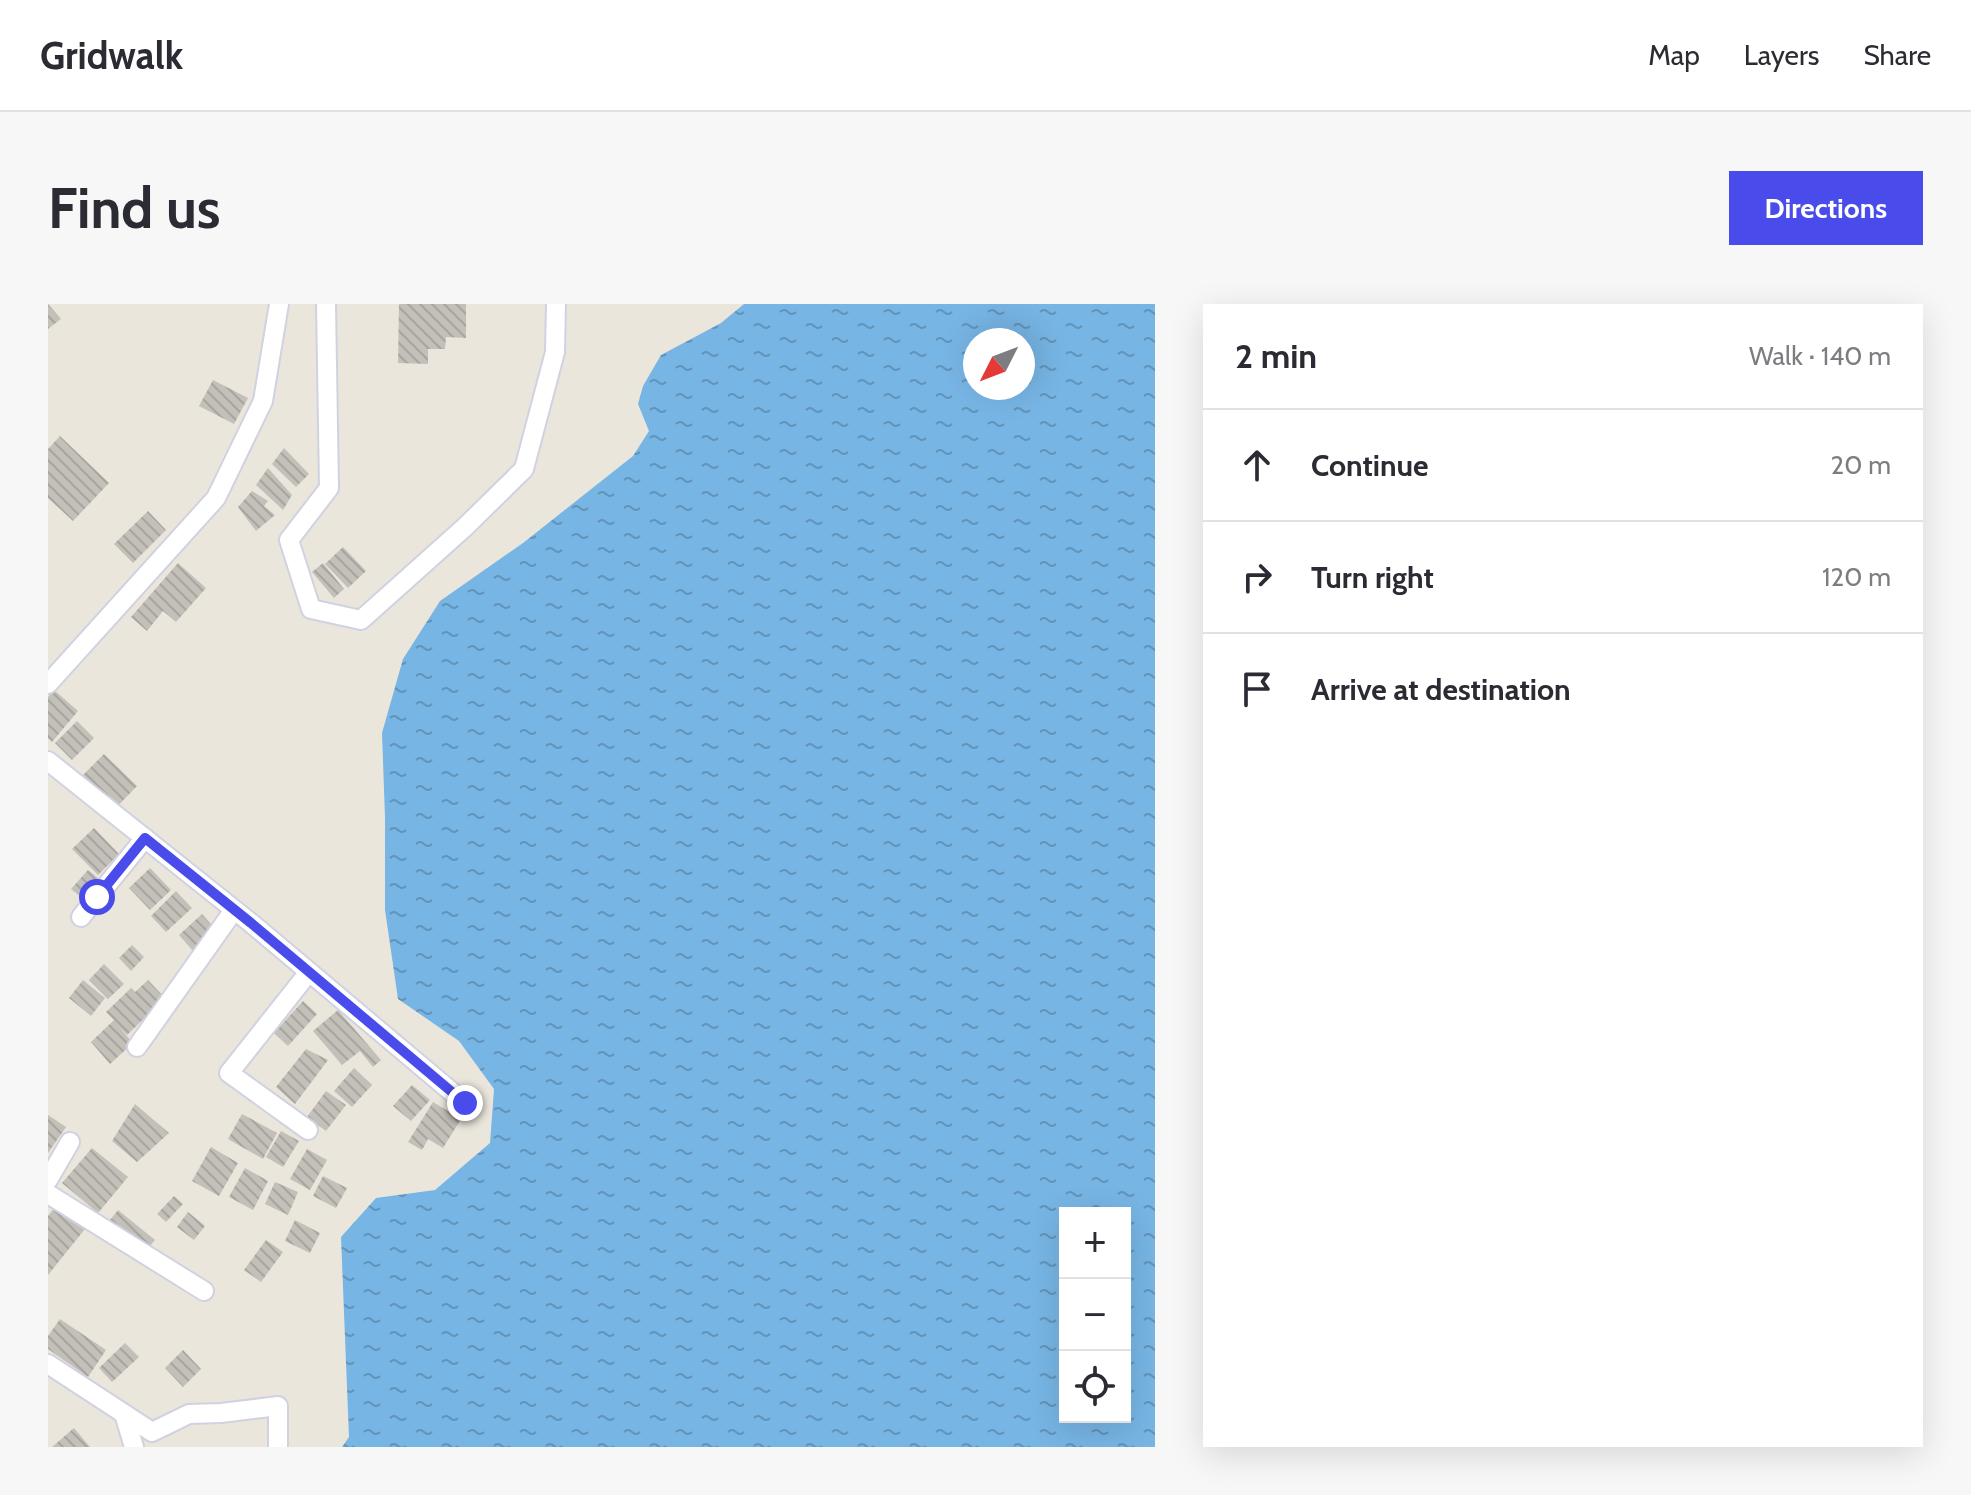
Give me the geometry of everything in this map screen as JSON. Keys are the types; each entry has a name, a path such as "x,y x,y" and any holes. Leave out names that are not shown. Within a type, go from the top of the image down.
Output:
{"street":[{"path":"48,684 216,498 263,401 279,304"},
{"path":"326,304 329,488 289,540 311,609 361,620 465,527 524,469 555,352 556,304"},
{"path":"48,761 234,910 465,1103"},
{"path":"81,917 145,838"},
{"path":"137,1047 234,910"},
{"path":"308,1130 229,1073 309,972"},
{"path":"48,1180 70,1142"},
{"path":"48,1194 204,1291"},
{"path":"48,1364 152,1432 189,1414 278,1406 278,1447"},
{"path":"124,1414 134,1447"}],"water":[{"path":"744,304 1155,304 1155,1447 342,1447 349,1437 341,1237 376,1198 435,1190 490,1143 494,1089 459,1041 398,999 385,910 382,733 403,659 440,601 523,543 633,456 649,431 638,404 643,386 661,355 721,323"}],"building":[{"path":"48,304 61,319 48,329"},
{"path":"399,304 466,304 466,338 446,337 445,349 428,349 428,364 398,363"},
{"path":"213,380 248,398 234,424 199,406"},
{"path":"60,436 109,483 73,521 48,498 48,449"},
{"path":"284,448 309,474 296,487 272,464"},
{"path":"268,468 292,495 283,510 256,485"},
{"path":"252,491 268,501 264,506 275,515 256,531 238,507"},
{"path":"148,511 166,530 133,563 114,544"},
{"path":"343,547 366,571 348,588 325,564"},
{"path":"178,563 206,588 176,622 163,611 147,631 131,617"},
{"path":"323,563 344,589 334,598 312,572"},
{"path":"54,690 78,711 52,742 48,738 48,697"},
{"path":"77,721 94,738 72,760 55,743"},
{"path":"104,754 137,786 112,812 79,779"},
{"path":"94,828 119,854 98,875 72,849"},
{"path":"150,868 171,890 150,910 129,888"},
{"path":"88,870 99,879 82,898 71,889"},
{"path":"176,891 192,908 166,932 151,916"},
{"path":"202,914 217,931 194,952 179,935"},
{"path":"132,945 144,957 131,971 119,958"},
{"path":"104,964 124,984 108,999 89,980"},
{"path":"83,980 105,998 91,1016 69,998"},
{"path":"148,980 165,998 127,1035 119,1027 133,1043 110,1064 91,1042 114,1020 106,1012 131,988 135,992"},
{"path":"303,1001 317,1014 288,1046 274,1033"},
{"path":"338,1010 381,1060 373,1067 360,1051 342,1065 313,1031"},
{"path":"306,1049 328,1060 295,1104 276,1087"},
{"path":"354,1068 372,1085 352,1107 334,1091"},
{"path":"412,1085 430,1100 411,1121 393,1106"},
{"path":"326,1091 346,1105 326,1131 307,1117"},
{"path":"433,1102 461,1119 443,1148 428,1139 422,1150 408,1142"},
{"path":"135,1104 169,1133 137,1162 112,1141"},
{"path":"242,1114 277,1133 263,1159 228,1139"},
{"path":"48,1115 66,1127 48,1153"},
{"path":"281,1131 299,1141 283,1167 266,1157"},
{"path":"211,1147 238,1163 219,1196 192,1181"},
{"path":"92,1148 128,1177 98,1213 62,1183"},
{"path":"307,1149 327,1160 310,1190 290,1179"},
{"path":"245,1168 268,1181 253,1210 229,1197"},
{"path":"323,1176 347,1188 336,1208 313,1196"},
{"path":"275,1182 298,1192 288,1215 265,1204"},
{"path":"174,1196 183,1204 166,1222 157,1214"},
{"path":"56,1206 85,1229 48,1275 48,1216"},
{"path":"118,1210 155,1240 139,1259 102,1230"},
{"path":"188,1212 205,1226 194,1240 177,1227"},
{"path":"295,1220 320,1233 310,1253 285,1241"},
{"path":"266,1240 283,1252 261,1282 244,1270"},
{"path":"60,1319 106,1350 88,1377 48,1349 48,1336"},
{"path":"125,1343 139,1357 112,1382 99,1368"},
{"path":"183,1350 201,1369 183,1387 165,1368"},
{"path":"74,1428 90,1447 52,1447"}],"route":[{"path":"97,897 145,838 465,1103"}]}
